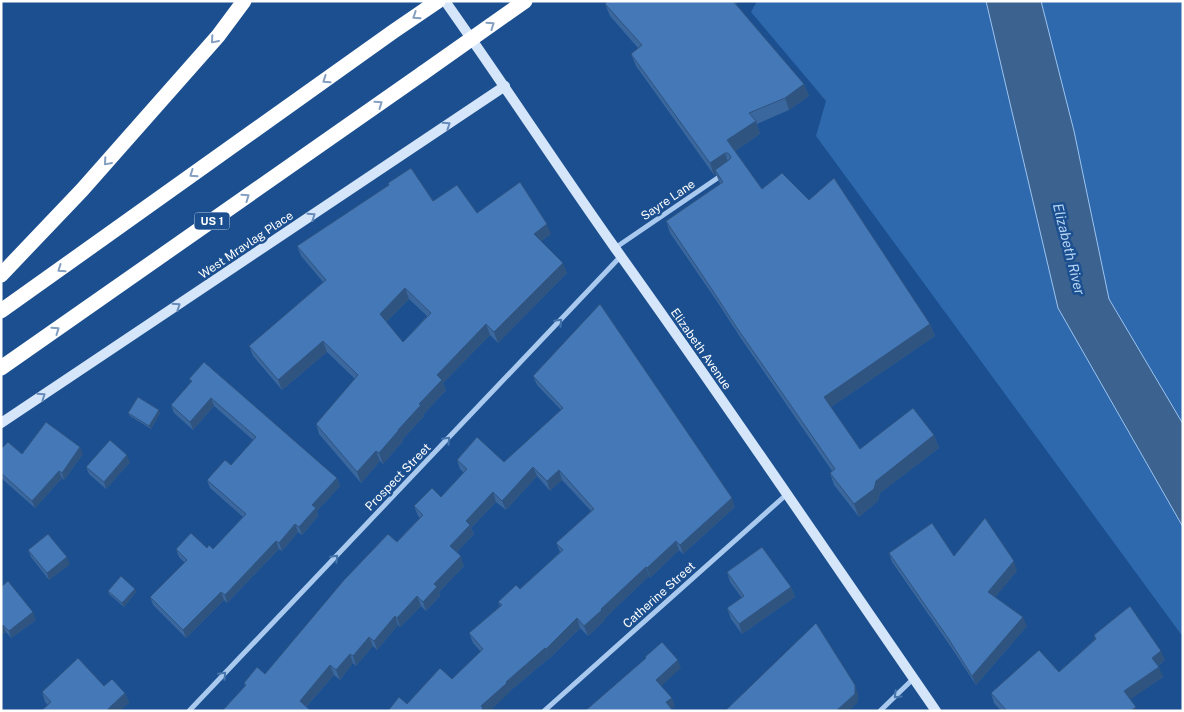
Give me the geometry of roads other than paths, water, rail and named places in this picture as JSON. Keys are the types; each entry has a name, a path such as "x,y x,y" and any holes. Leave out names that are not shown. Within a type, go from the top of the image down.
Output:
{"highway":[{"path":"1,275 95,175 218,36 244,1"},
{"path":"1,311 438,1"},
{"name":"US 1","path":"1,368 525,1"}],"street":[{"name":"Elizabeth Avenue","path":"445,1 936,711"},
{"name":"West Mravlag Place","path":"1,424 505,86"},
{"name":"Sayre Lane","path":"618,252 724,174"},
{"name":"Prospect Street","path":"190,711 618,252"},
{"name":"Catherine Street","path":"544,711 787,494"},
{"path":"880,711 914,679"}],"water":[{"name":"Elizabeth River","path":"986,1 1041,1 1074,131 1109,299 1183,424 1183,527 1058,308"}]}
